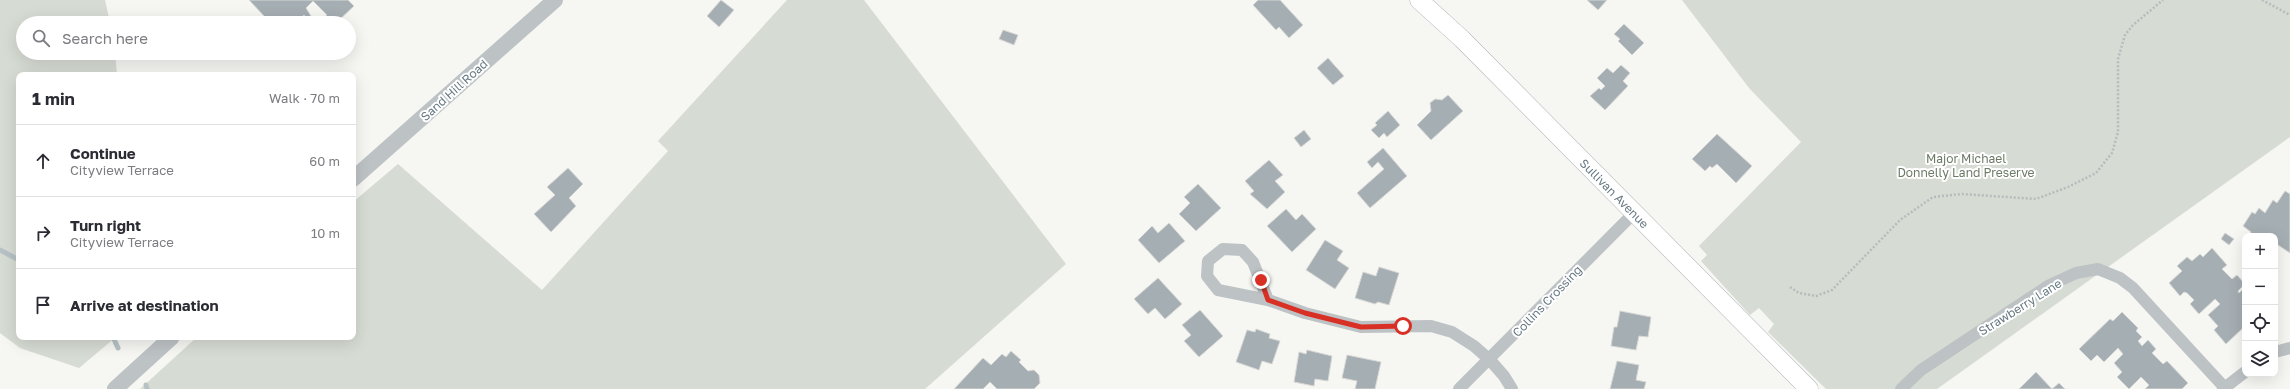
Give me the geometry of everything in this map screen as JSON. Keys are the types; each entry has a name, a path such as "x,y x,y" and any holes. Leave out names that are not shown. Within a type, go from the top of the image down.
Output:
{"main road":[{"name":"Sullivan Avenue","path":"1419,0 1462,39 1809,389"}],"street":[{"name":"Sand Hill Road","path":"356,176 555,0"},
{"name":"Collins Crossing","path":"1459,389 1490,360 1635,212"},
{"path":"1268,300 1253,262 1242,250 1223,249 1208,261 1207,276 1218,290 1268,300 1305,313 1361,327 1431,326 1452,332 1474,346 1490,360 1504,376 1512,389"},
{"name":"Strawberry Lane","path":"1901,389 1921,370 2048,286 2076,273 2098,269 2120,278 2134,288 2224,388"},
{"path":"115,389 169,340"},
{"path":"2278,351 2290,348"},
{"path":"2224,388 2242,374"}],"path":[{"path":"1790,287 1799,293 1816,296 1832,290 1900,220 1933,197 1962,194 2036,199 2068,188 2096,173 2112,153 2118,132 2118,60 2125,35 2133,25 2163,0"},
{"path":"2262,0 2290,15"}],"green space":[{"path":"0,0 105,0 108,16 16,16 16,60 116,60 117,72 16,72 16,340 112,340 79,368 20,348 0,333"},
{"path":"787,0 864,0 1066,264 925,389 140,389 194,340 356,340 356,199 398,164 542,290 668,151 658,141"},
{"name":"Major Michael Donnelly Land Preserve","path":"1682,0 2290,0 2290,137 1937,389 1826,389 1768,332 1774,324 1759,308 1750,315 1701,261 1707,255 1699,246 1801,142 1749,88"}],"building":[{"path":"249,0 348,0 354,6 343,16 326,16 327,15 313,1 306,8 311,16 264,16"},
{"path":"721,0 734,10 719,27 707,16"},
{"path":"1258,0 1280,0 1303,25 1289,38 1279,27 1276,30 1253,5"},
{"path":"1587,0 1607,0 1598,10"},
{"path":"1624,24 1644,43 1632,55 1618,41 1620,39 1614,34"},
{"path":"1003,30 1018,35 1014,45 999,39"},
{"path":"1328,58 1344,76 1333,85 1317,68"},
{"path":"1621,65 1630,73 1623,81 1628,86 1605,110 1590,96 1599,88 1601,90 1605,86 1597,78 1607,68 1613,73"},
{"path":"1448,95 1463,111 1431,140 1417,125 1431,111 1430,103 1435,99 1442,100"},
{"path":"1388,111 1400,125 1387,137 1384,133 1379,138 1371,130 1377,125 1375,123"},
{"path":"1304,130 1311,139 1301,147 1294,138"},
{"path":"1717,134 1752,166 1736,183 1717,164 1712,168 1710,166 1705,171 1692,159"},
{"path":"1383,148 1407,176 1370,208 1357,193 1384,169 1378,162 1372,168 1367,162"},
{"path":"1269,160 1283,175 1275,181 1285,192 1267,209 1250,194 1254,191 1245,181"},
{"path":"568,168 583,184 569,198 576,206 551,232 534,214 555,195 547,187"},
{"path":"1198,184 1221,208 1196,231 1179,214 1190,203 1184,197"},
{"path":"2285,191 2290,194 2290,253 2278,245 2278,233 2251,233 2243,226 2252,212 2255,214 2259,208 2265,213 2273,200 2277,203"},
{"path":"1286,209 1296,220 1302,214 1316,229 1292,252 1267,226"},
{"path":"1169,223 1185,241 1159,263 1138,240 1152,226 1158,233"},
{"path":"2225,233 2234,239 2229,245 2221,239"},
{"path":"1325,240 1343,251 1337,260 1349,268 1335,289 1306,270"},
{"path":"2212,248 2227,265 2222,269 2232,279 2237,275 2242,281 2242,287 2238,291 2239,293 2242,290 2242,329 2226,344 2214,330 2218,326 2208,315 2220,304 2215,299 2199,314 2190,304 2194,300 2184,292 2180,296 2169,283 2182,271 2177,266 2187,257 2192,261 2200,254 2203,257"},
{"path":"1379,267 1399,273 1389,305 1378,302 1375,304 1355,298 1363,272 1376,276"},
{"path":"1158,278 1182,304 1165,319 1155,308 1148,314 1134,299"},
{"path":"1200,310 1223,336 1199,357 1184,341 1191,335 1182,325"},
{"path":"1620,311 1651,317 1648,337 1639,336 1636,350 1611,346 1614,327 1617,327"},
{"path":"2122,312 2138,328 2136,331 2142,337 2138,341 2142,346 2148,340 2156,349 2152,353 2163,364 2167,361 2188,383 2182,389 2145,389 2149,385 2141,377 2129,389 2117,377 2122,372 2114,363 2123,354 2118,348 2104,362 2097,355 2091,361 2079,349 2110,319 2113,321"},
{"path":"1256,329 1270,334 1269,338 1280,341 1272,364 1262,361 1259,370 1236,362 1247,330 1255,332"},
{"path":"1307,350 1332,356 1328,381 1315,379 1314,386 1294,382 1299,352 1306,354"},
{"path":"1011,351 1021,360 1019,362 1028,371 1034,370 1039,375 1040,383 1034,389 997,389 990,382 983,389 954,389 983,358 991,365 1002,354 1006,357"},
{"path":"1347,355 1381,362 1375,389 1355,389 1357,381 1342,378"},
{"path":"1617,361 1639,365 1636,380 1646,382 1644,389 1610,389"},
{"path":"2036,372 2052,389 2019,389"},
{"path":"2059,383 2065,389 2052,389"}],"waterway":[{"path":"0,250 16,258"},
{"path":"114,340 118,348"},
{"path":"146,385 147,389"}],"route":[{"path":"1261,280 1268,300 1305,313 1361,327 1403,326"}]}
